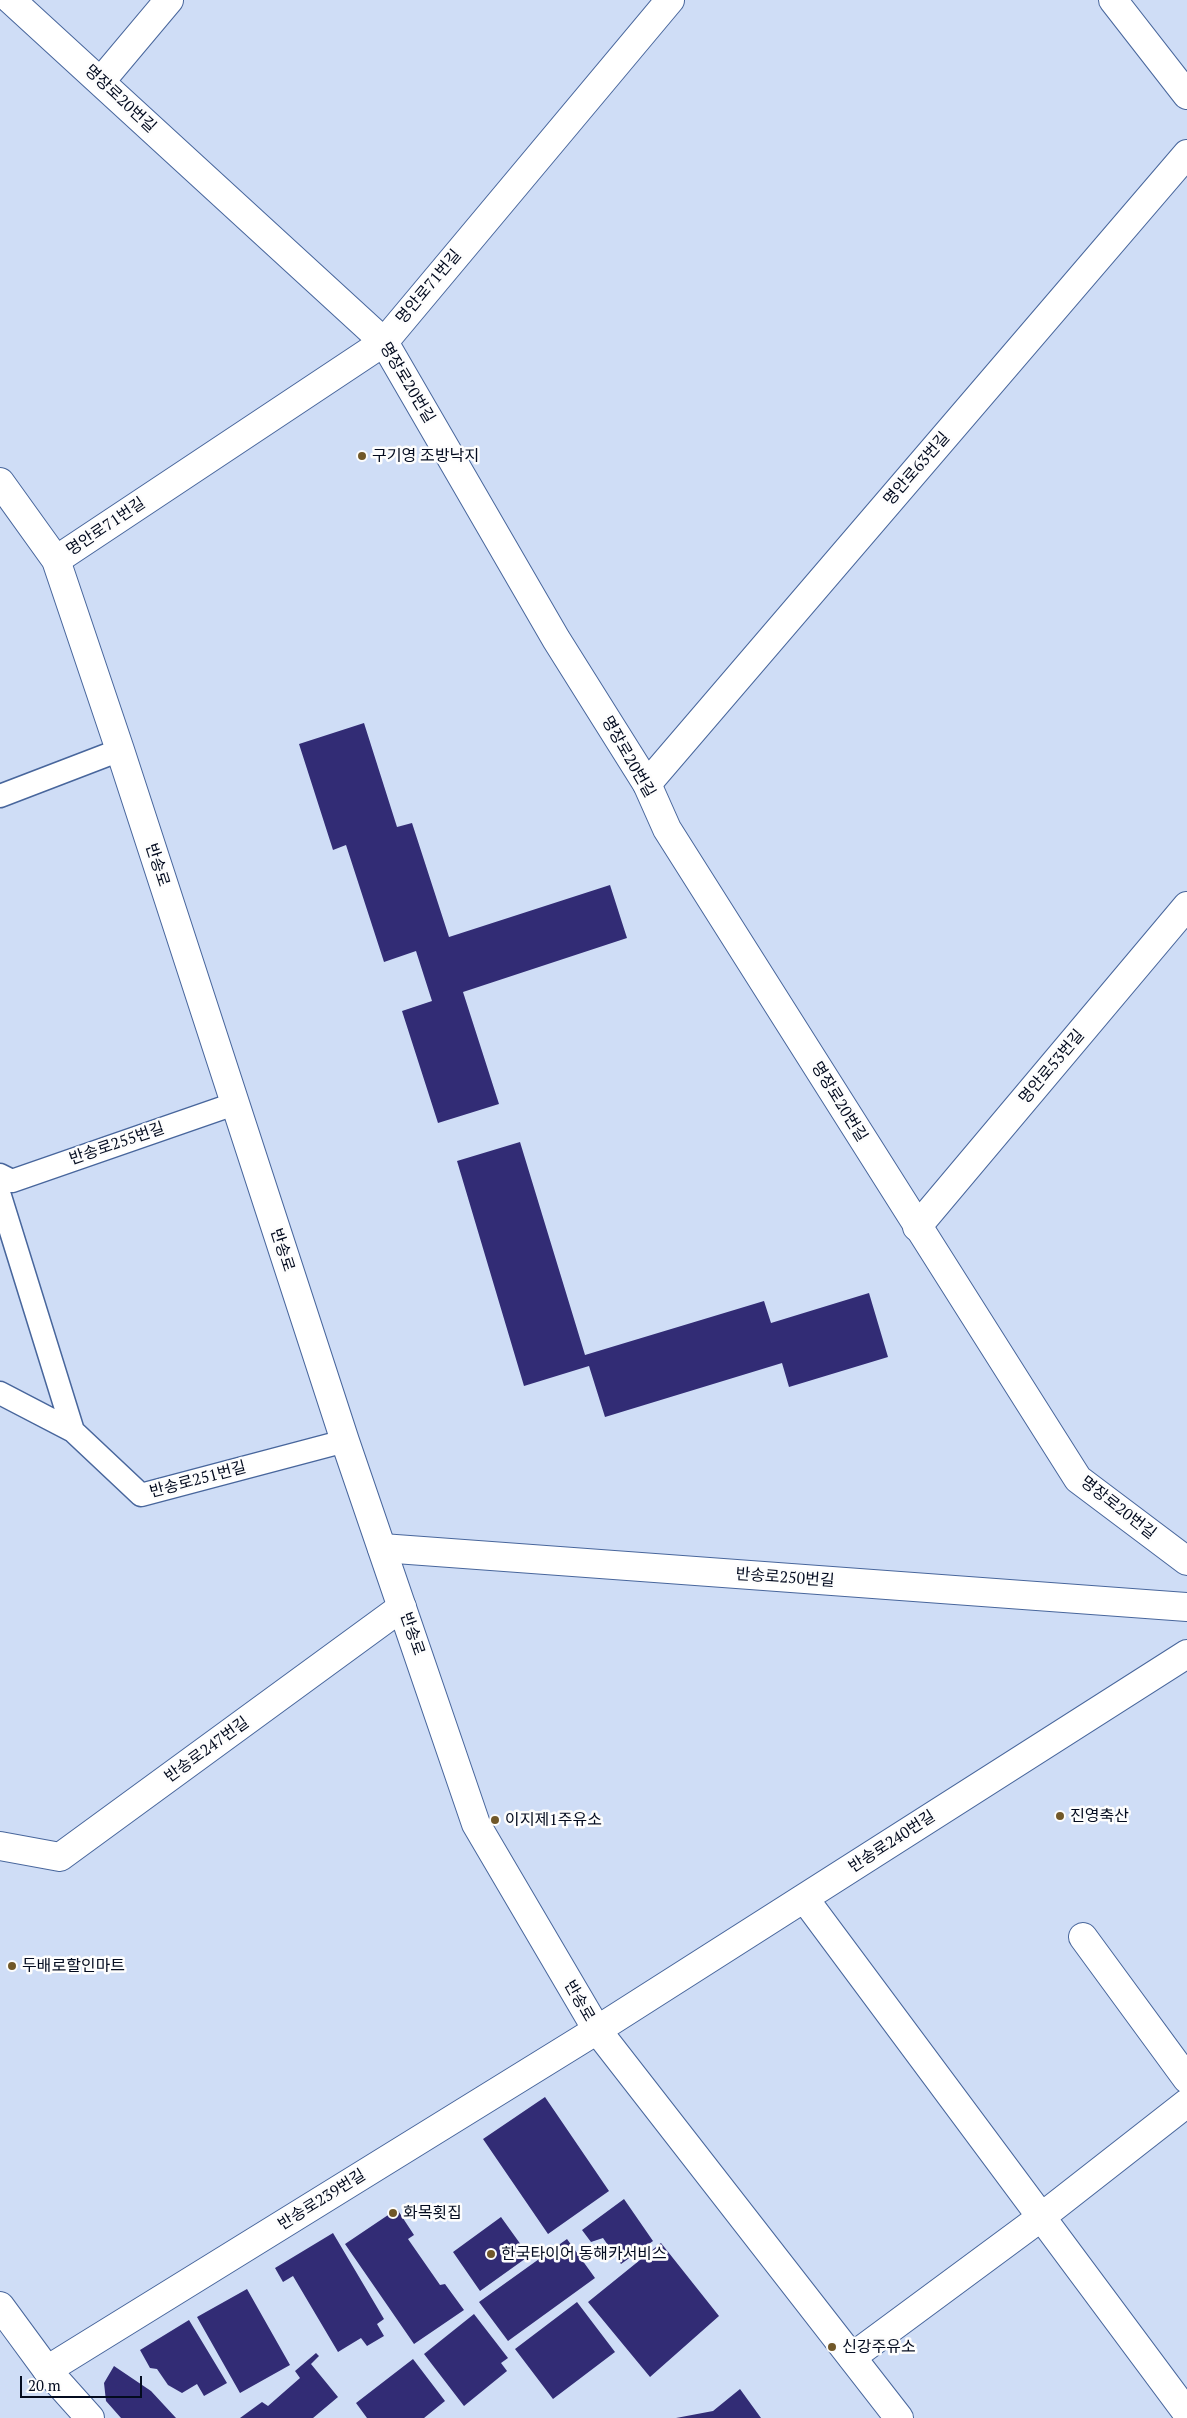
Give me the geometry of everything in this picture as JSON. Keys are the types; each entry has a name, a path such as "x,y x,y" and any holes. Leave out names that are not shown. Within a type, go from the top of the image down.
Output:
{"street":[{"name":"명장로20번길","path":"11,0 384,342 556,639 647,784 668,829 917,1227 1078,1479 1187,1561"},
{"path":"101,81 169,0"},
{"name":"명안로71번길","path":"56,560 384,342 670,0"},
{"path":"1113,0 1187,95"},
{"name":"명안로63번길","path":"647,784 1187,154"},
{"name":"반송로","path":"0,482 56,560 120,750 345,1441 476,1824 597,2030 899,2418"},
{"name":"명안로53번길","path":"917,1227 1187,906"},
{"name":"반송로250번길","path":"382,1548 1187,1607"},
{"name":"반송로247번길","path":"0,1846 60,1857 402,1607"},
{"name":"반송로240번길","path":"597,2030 1187,1654"},
{"path":"804,1898 1040,2218 1187,2413"},
{"path":"1083,1937 1187,2079"},
{"name":"반송로239번길","path":"47,2370 597,2030"},
{"path":"852,2357 1040,2218 1187,2103"},
{"path":"0,2306 47,2370 90,2418"}],"lane":[{"path":"0,796 120,750"},
{"name":"반송로255번길","path":"0,1175 12,1181 234,1104"},
{"name":"반송로251번길","path":"0,1196 73,1431"},
{"name":"반송로251번길","path":"0,1393 73,1431 141,1495 345,1441"}],"building":[{"path":"364,723 397,827 412,823 449,937 610,885 627,938 463,992 499,1104 438,1123 402,1011 432,1001 416,951 384,962 346,845 333,850 299,744"},
{"path":"520,1142 585,1355 764,1301 771,1323 869,1293 888,1357 789,1387 782,1363 605,1417 589,1366 524,1386 457,1161"},
{"path":"545,2097 609,2191 548,2234 483,2139"},
{"path":"624,2199 653,2241 621,2264 603,2238 591,2242 582,2230"},
{"path":"397,2209 414,2235 408,2239 440,2285 445,2284 464,2310 414,2344 345,2244"},
{"name":"한국타이어 동해카서비스","path":"501,2217 529,2256 480,2291 453,2252"},
{"path":"333,2233 384,2319 377,2324 384,2336 367,2346 361,2338 338,2352 293,2276 283,2282 275,2268"},
{"path":"567,2239 595,2278 508,2341 479,2302"},
{"path":"661,2243 719,2316 650,2377 588,2302"},
{"path":"247,2289 290,2365 240,2393 197,2317"},
{"path":"577,2302 615,2352 553,2399 515,2349"},
{"path":"474,2314 508,2358 501,2363 507,2371 464,2406 424,2354"},
{"path":"189,2320 227,2383 204,2396 197,2384 182,2393 168,2385 157,2369 150,2368 140,2350"},
{"path":"316,2353 319,2356 311,2364 338,2397 313,2418 240,2418 262,2402 268,2406 300,2378 295,2371"},
{"path":"413,2359 445,2401 424,2418 367,2418 356,2403"},
{"path":"114,2366 151,2391 176,2418 121,2418 106,2401 104,2383"},
{"path":"740,2389 761,2418 676,2418 713,2411"}],"place":[{"name":"구기영 조방낙지","path":"362,456"},
{"name":"진영축산","path":"1060,1816"},
{"name":"이지제1주유소","path":"495,1820"},
{"name":"두배로할인마트","path":"12,1966"},
{"name":"화목횟집","path":"393,2213"},
{"name":"한국타이어 동해카서비스","path":"491,2254"},
{"name":"신강주유소","path":"832,2347"}]}
